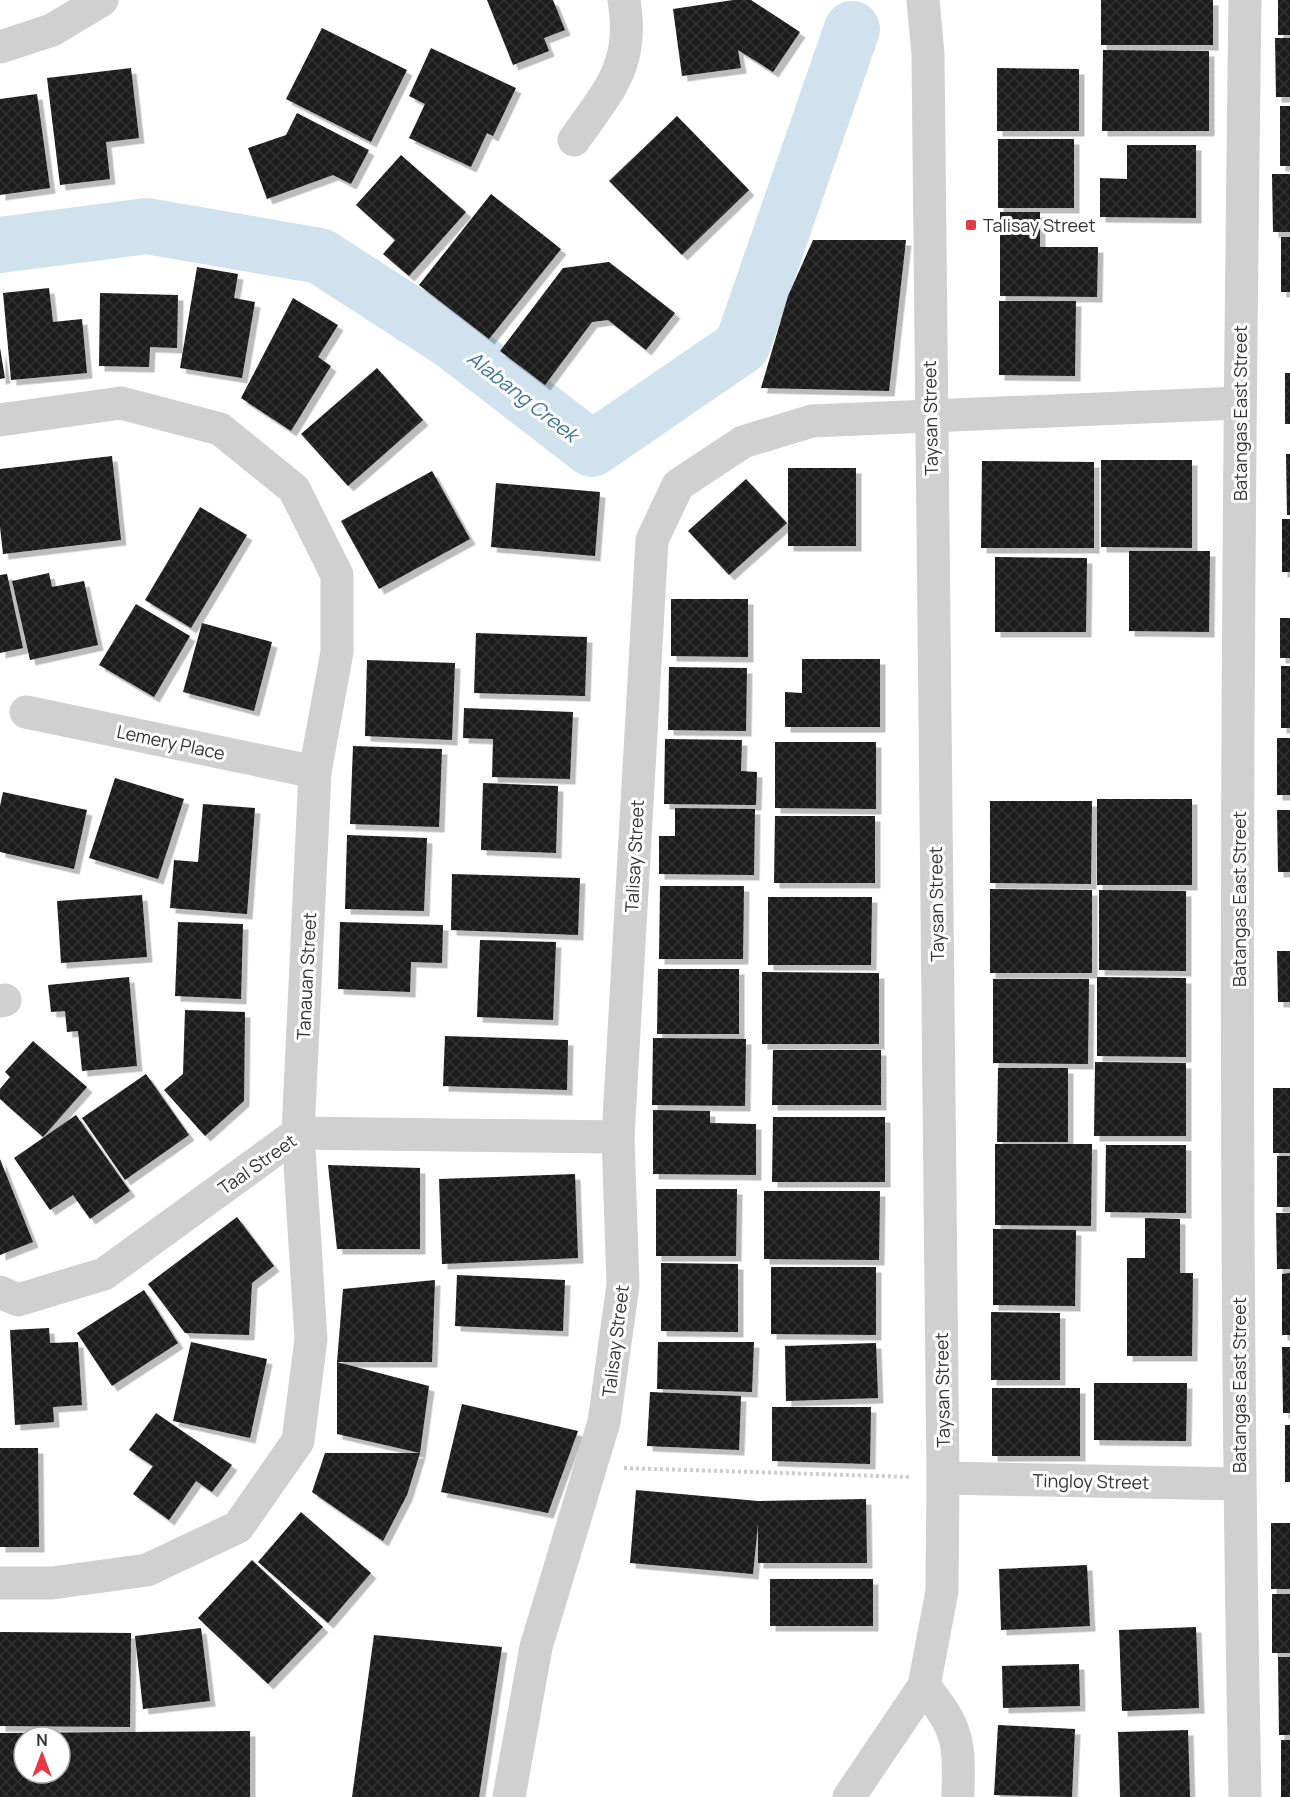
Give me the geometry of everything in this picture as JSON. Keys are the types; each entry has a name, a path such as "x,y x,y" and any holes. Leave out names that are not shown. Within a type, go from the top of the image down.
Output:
{"street":[{"path":"0,47 52,30 102,0"},
{"path":"574,140 618,77 627,48 624,0"},
{"name":"Taysan Street","path":"923,0 928,54 930,415 943,1478 942,1591 924,1686"},
{"name":"Batangas East Street","path":"1245,0 1239,403 1239,1484 1245,1797"},
{"name":"Tanauan Street","path":"0,420 121,403 220,429 294,489 337,575 337,652 315,772 298,1133 311,1338 298,1441 238,1527 147,1570 52,1582 0,1583"},
{"name":"Talisay Street","path":"509,1797 536,1647 604,1422 623,1285 618,1137 652,540 678,485 743,442 812,421 1239,403"},
{"name":"Lemery Place","path":"26,712 315,772"},
{"name":"Taal Street","path":"0,1292 18,1300 104,1274 298,1133 618,1137"},
{"name":"Tingloy Street","path":"943,1478 1239,1484"},
{"path":"849,1797 924,1686 946,1713 959,1746 958,1797"}],"path":[{"path":"591,1467 943,1478"}],"building":[{"path":"487,0 553,0 565,30 544,38 549,51 513,65"},
{"path":"733,0 751,0 800,32 773,72 738,50 741,68 682,76 673,9"},
{"path":"1101,0 1213,0 1213,45 1101,45"},
{"path":"1278,0 1290,0 1290,35 1278,35"},
{"path":"322,28 407,70 371,142 286,99"},
{"path":"1275,38 1290,38 1290,97 1276,97"},
{"path":"431,48 516,88 493,136 487,133 471,167 409,138 425,104 409,96"},
{"path":"1103,50 1209,51 1209,131 1102,131"},
{"path":"131,68 139,138 106,142 110,179 60,185 47,78"},
{"path":"997,68 1079,69 1079,131 997,131"},
{"path":"37,94 50,188 0,195 0,99"},
{"path":"1280,106 1290,106 1290,166 1280,166"},
{"path":"297,113 369,150 351,184 333,175 267,199 248,148 286,135"},
{"path":"677,116 749,190 682,255 609,181"},
{"path":"998,139 1074,139 1074,208 998,208"},
{"path":"1127,145 1196,145 1196,218 1100,217 1100,178 1127,179"},
{"path":"401,155 466,212 409,276 383,254 395,240 356,205"},
{"path":"1272,174 1290,174 1290,232 1273,232"},
{"path":"491,194 561,249 489,339 419,285"},
{"path":"1000,212 1040,212 1040,247 1098,247 1097,297 1000,296"},
{"path":"1281,237 1290,237 1290,292 1281,292"},
{"path":"813,240 906,240 889,391 761,388 788,296"},
{"path":"609,262 675,313 646,350 608,320 592,322 545,385 500,351 563,268"},
{"path":"197,267 238,274 234,298 255,302 242,378 180,368"},
{"path":"49,288 53,322 82,319 87,373 11,380 3,293"},
{"path":"100,293 178,295 177,348 150,347 149,367 99,366"},
{"path":"293,298 338,325 318,357 331,366 291,431 241,398"},
{"path":"999,301 1076,301 1075,376 999,375"},
{"path":"0,348 5,378 0,379"},
{"path":"377,368 423,420 348,486 301,434"},
{"path":"1285,373 1290,373 1290,424 1285,424"},
{"path":"1286,454 1290,454 1290,515 1287,515"},
{"path":"112,456 121,540 3,554 0,527 0,469"},
{"path":"1101,460 1192,460 1192,548 1101,547"},
{"path":"982,461 1094,462 1094,548 981,548"},
{"path":"788,468 856,468 856,546 788,546"},
{"path":"432,471 470,539 379,589 341,521"},
{"path":"746,479 787,523 729,575 688,531"},
{"path":"496,483 600,492 595,556 491,547"},
{"path":"200,507 247,535 191,628 145,600"},
{"path":"1282,519 1290,519 1290,572 1282,572"},
{"path":"1129,551 1210,551 1209,632 1129,631"},
{"path":"995,557 1087,558 1086,632 995,632"},
{"path":"49,573 52,587 84,581 98,645 30,660 12,581"},
{"path":"7,574 23,648 0,653 0,575"},
{"path":"671,599 748,599 748,657 671,656"},
{"path":"136,604 190,636 154,697 99,665"},
{"path":"1280,618 1290,618 1290,658 1280,658"},
{"path":"202,623 272,642 254,711 183,692"},
{"path":"476,633 587,637 585,696 474,693"},
{"path":"802,659 880,659 880,727 785,727 785,692 802,693"},
{"path":"367,660 455,663 452,740 365,736"},
{"path":"1281,666 1290,666 1290,728 1281,728"},
{"path":"669,667 747,668 746,731 668,730"},
{"path":"464,708 573,712 570,779 492,777 493,739 463,738"},
{"path":"1277,738 1290,738 1290,795 1277,795"},
{"path":"665,739 742,740 741,771 757,772 756,805 664,804"},
{"path":"775,742 876,742 876,809 775,808"},
{"path":"353,746 442,749 439,827 350,824"},
{"path":"115,778 184,799 158,879 89,858"},
{"path":"483,783 558,786 556,853 481,850"},
{"path":"3,792 87,810 74,869 0,852 0,806"},
{"path":"1097,799 1192,799 1192,885 1097,885"},
{"path":"990,801 1092,801 1091,884 990,883"},
{"path":"203,804 255,808 247,914 170,908 174,860 198,862"},
{"path":"675,808 755,809 754,875 659,874 659,836 675,836"},
{"path":"1277,810 1290,810 1290,872 1278,872"},
{"path":"775,816 875,816 875,883 774,883"},
{"path":"347,835 427,838 424,911 345,909"},
{"path":"452,874 580,878 578,935 451,930"},
{"path":"660,886 744,886 743,959 659,959"},
{"path":"990,889 1092,890 1092,973 990,973"},
{"path":"1099,890 1186,891 1186,971 1099,970"},
{"path":"142,895 147,957 61,963 57,901"},
{"path":"768,897 872,897 871,965 768,965"},
{"path":"178,922 243,924 241,999 175,996"},
{"path":"340,922 443,925 442,963 411,962 410,992 338,989"},
{"path":"480,940 556,942 553,1020 477,1017"},
{"path":"1277,951 1290,951 1290,1002 1278,1002"},
{"path":"658,969 739,969 739,1034 657,1034"},
{"path":"762,972 879,973 879,1044 762,1044"},
{"path":"129,977 137,1066 82,1071 78,1031 67,1032 65,1011 51,1012 48,985"},
{"path":"1097,977 1186,978 1186,1057 1097,1056"},
{"path":"993,979 1089,979 1088,1064 993,1063"},
{"path":"185,1010 245,1012 244,1101 205,1136 164,1090 183,1074"},
{"path":"445,1036 568,1040 567,1090 443,1086"},
{"path":"653,1038 746,1039 745,1106 652,1105"},
{"path":"33,1041 87,1087 43,1137 0,1099 0,1089 10,1077 5,1072"},
{"path":"773,1050 881,1050 881,1105 772,1105"},
{"path":"1095,1062 1186,1063 1186,1136 1094,1136"},
{"path":"998,1068 1068,1068 1068,1142 997,1142"},
{"path":"146,1074 189,1135 125,1180 82,1118"},
{"path":"1273,1088 1290,1088 1290,1153 1273,1153"},
{"path":"653,1110 710,1111 710,1123 756,1124 756,1175 653,1174"},
{"path":"76,1115 130,1191 90,1219 73,1195 50,1210 14,1158"},
{"path":"773,1117 885,1117 885,1182 772,1182"},
{"path":"995,1144 1092,1144 1091,1226 995,1225"},
{"path":"1106,1145 1186,1145 1186,1213 1105,1212"},
{"path":"1277,1156 1290,1156 1290,1207 1277,1207"},
{"path":"0,1159 33,1242 0,1255"},
{"path":"328,1165 420,1168 420,1249 337,1249"},
{"path":"575,1174 578,1258 442,1264 439,1179"},
{"path":"656,1189 737,1189 736,1256 656,1256"},
{"path":"764,1191 880,1191 879,1260 764,1259"},
{"path":"1276,1213 1290,1213 1290,1269 1277,1269"},
{"path":"237,1217 274,1266 252,1283 249,1335 185,1333 148,1284"},
{"path":"1145,1218 1180,1219 1180,1273 1193,1273 1192,1356 1127,1356 1127,1258 1145,1258"},
{"path":"993,1229 1076,1230 1075,1306 993,1305"},
{"path":"661,1263 738,1264 738,1332 661,1331"},
{"path":"771,1267 876,1267 876,1335 771,1334"},
{"path":"1290,1273 1290,1335 1282,1335 1282,1274"},
{"path":"457,1275 565,1280 563,1331 455,1326"},
{"path":"435,1280 432,1362 337,1362 343,1289"},
{"path":"144,1290 178,1343 112,1386 77,1333"},
{"path":"991,1312 1060,1313 1060,1380 991,1380"},
{"path":"49,1328 50,1343 78,1342 82,1405 53,1407 54,1422 15,1425 10,1330"},
{"path":"191,1342 267,1359 250,1438 173,1421"},
{"path":"658,1342 754,1342 752,1392 657,1389"},
{"path":"876,1343 878,1398 786,1401 785,1346"},
{"path":"1282,1347 1290,1347 1290,1413 1283,1413"},
{"path":"337,1362 429,1386 420,1453 337,1434"},
{"path":"1094,1383 1187,1383 1186,1441 1094,1440"},
{"path":"992,1388 1080,1388 1080,1456 992,1456"},
{"path":"650,1392 741,1396 739,1450 647,1446"},
{"path":"462,1404 578,1431 548,1513 441,1492"},
{"path":"772,1407 871,1407 870,1464 772,1461"},
{"path":"156,1413 232,1465 212,1492 196,1481 169,1520 133,1494 153,1466 129,1450"},
{"path":"1285,1425 1290,1425 1290,1482 1285,1482"},
{"path":"0,1448 38,1448 39,1547 0,1547"},
{"path":"325,1453 420,1453 407,1495 383,1541 312,1492"},
{"path":"636,1490 758,1501 866,1499 867,1563 758,1563 758,1524 753,1574 630,1563"},
{"path":"301,1512 371,1573 328,1623 258,1562"},
{"path":"1271,1523 1290,1523 1290,1589 1271,1589"},
{"path":"252,1560 323,1627 268,1684 198,1618"},
{"path":"1087,1565 1090,1626 1001,1630 999,1569"},
{"path":"770,1579 873,1579 873,1626 770,1626"},
{"path":"1272,1594 1290,1594 1290,1653 1272,1653"},
{"path":"1196,1627 1199,1708 1122,1711 1119,1630"},
{"path":"201,1628 210,1701 143,1709 135,1636"},
{"path":"0,1632 131,1633 130,1727 0,1726"},
{"path":"374,1635 502,1647 479,1797 352,1797"},
{"path":"1278,1657 1290,1657 1290,1735 1279,1735"},
{"path":"1079,1664 1080,1706 1003,1708 1002,1666"},
{"path":"998,1725 1075,1729 1072,1797 994,1795"},
{"path":"1188,1730 1190,1797 1120,1797 1118,1732"},
{"path":"250,1731 250,1797 0,1797 0,1733 12,1733 12,1785 72,1785 72,1732"},
{"path":"1281,1740 1290,1740 1290,1797 1281,1797"}],"waterway":[{"name":"Alabang Creek","path":"0,245 147,226 320,256 453,342 592,449 742,346 852,29"}],"place":[{"name":"Talisay Street","path":"971,225"}]}
